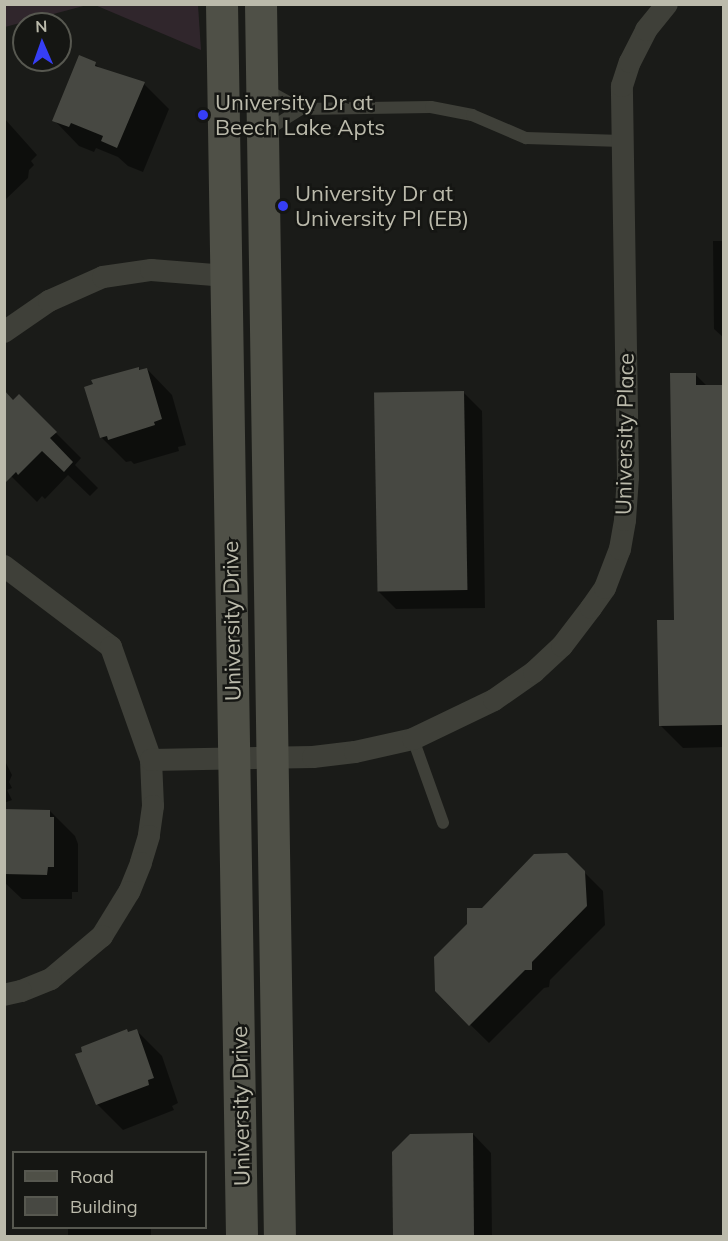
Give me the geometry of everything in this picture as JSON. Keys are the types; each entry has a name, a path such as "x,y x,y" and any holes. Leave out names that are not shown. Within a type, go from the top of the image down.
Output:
{"main road":[{"name":"University Drive","path":"222,4 242,1236"},
{"name":"University Drive","path":"261,4 280,1236"}],"street":[{"name":"University Place","path":"152,760 274,758 356,752 413,740 494,700 548,661 605,588 620,549 625,520 628,441 622,86 630,62 646,30 667,4"},
{"path":"4,332 49,301 103,277 151,270 227,276"},
{"path":"4,566 111,647 152,760 153,806 149,836 129,892 102,936 51,979 4,995"}],"lane":[{"path":"262,87 301,109 431,107 472,115 526,138 622,141"},
{"path":"263,133 301,109"},
{"path":"413,740 443,823"}],"shaded area":[{"path":"5,4 87,4 61,12 12,12 12,25 5,27"},
{"path":"95,5 198,5 201,50"}],"building":[{"path":"79,55 96,62 95,66 145,82 117,148 101,141 103,136 71,123 69,127 52,121"},
{"path":"139,367 139,370 147,368 162,419 154,422 155,425 108,440 107,436 100,438 84,387 93,384 91,380"},
{"path":"670,373 696,373 696,385 723,385 723,725 659,726 657,620 674,620"},
{"path":"4,390 13,400 19,394 57,432 50,438 73,462 64,472 42,451 18,475 16,472 4,484"},
{"path":"464,391 467,590 377,592 374,393"},
{"path":"4,809 50,810 50,817 54,817 54,867 48,867 47,875 4,874"},
{"path":"567,853 585,871 587,906 532,962 532,970 525,970 469,1026 435,991 434,957 467,924 467,908 482,908 534,854"},
{"path":"127,1029 128,1032 137,1029 154,1078 148,1080 149,1085 96,1105 75,1054 82,1052 81,1047"},
{"path":"473,1133 474,1236 393,1236 392,1152 410,1134"}],"place":[{"name":"University Dr at Beech Lake Apts","path":"203,115"},
{"name":"University Dr at University Pl (EB)","path":"283,206"}]}
